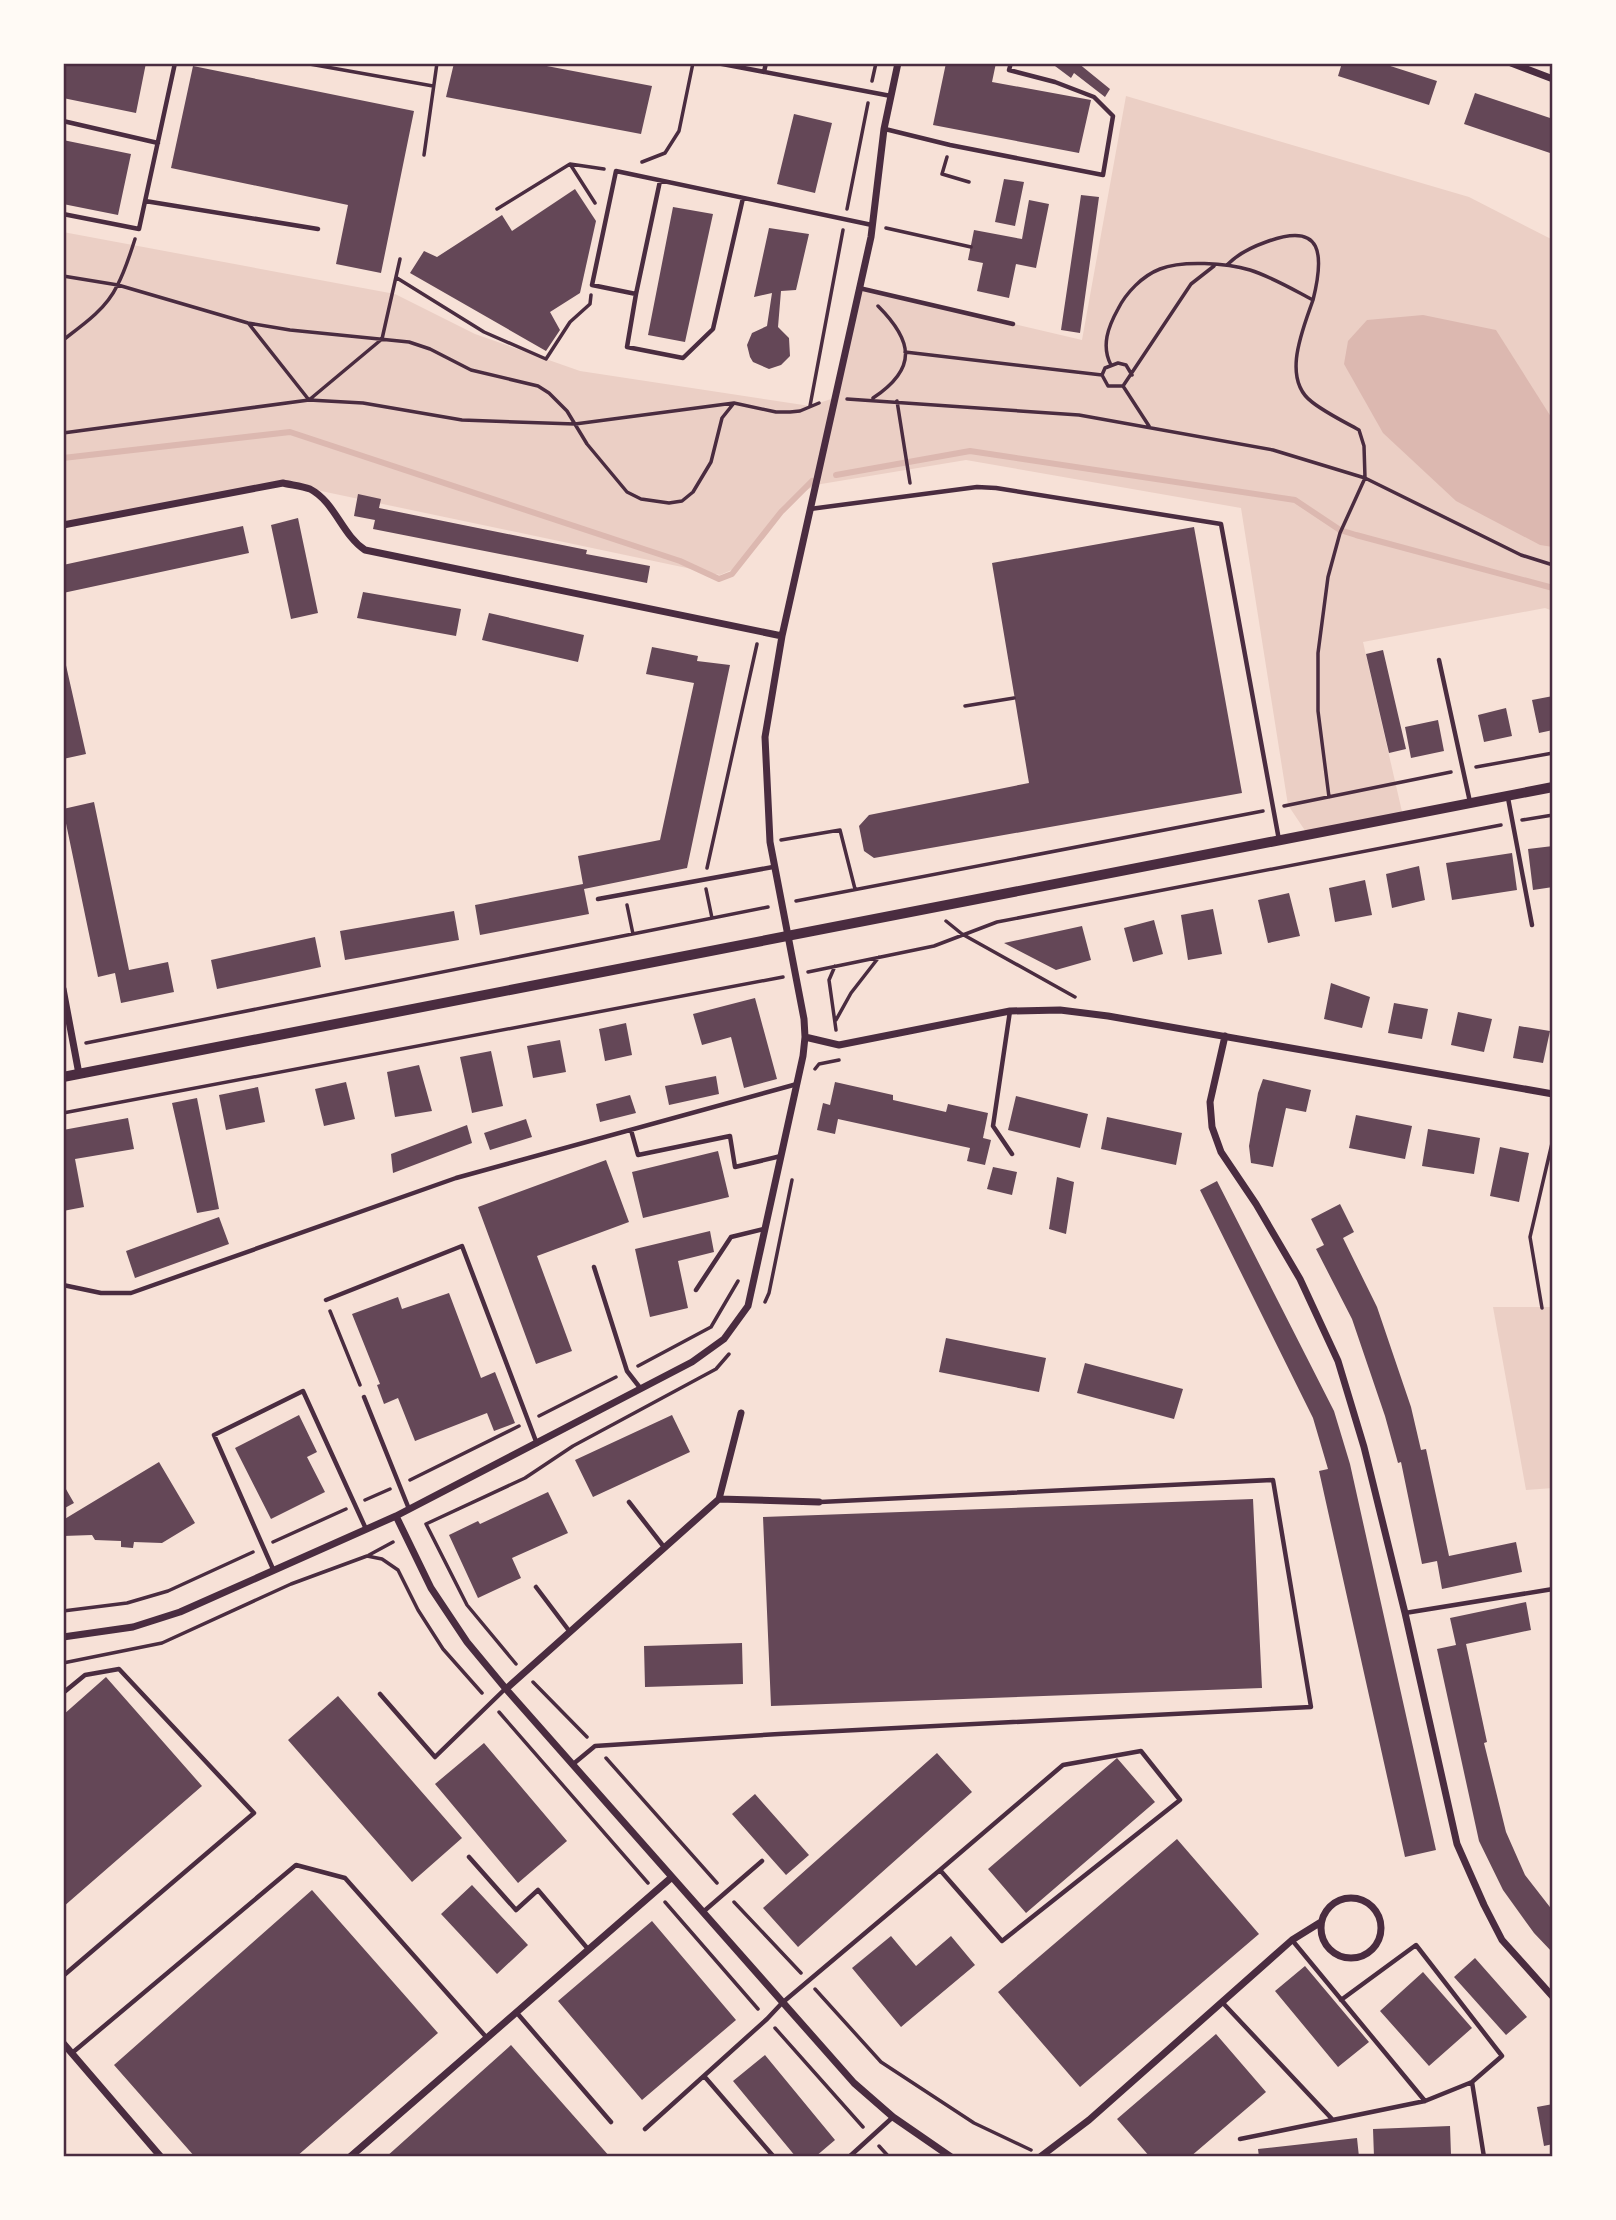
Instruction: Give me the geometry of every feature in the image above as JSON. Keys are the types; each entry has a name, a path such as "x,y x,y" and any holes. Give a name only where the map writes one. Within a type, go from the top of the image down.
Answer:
{"street":[{"path":"63,1637 132,1627 180,1612 396,1516 692,1362 724,1339 748,1306 782,1156 805,1037 796,974 770,842 765,737 782,636 873,225 884,129 898,63"},
{"path":"1511,63 1553,79"},
{"path":"63,525 283,483 310,489 329,506 354,542 365,550 782,636"},
{"path":"63,1077 1553,787"},
{"path":"63,989 79,1074"},
{"path":"805,1037 839,1045 1010,1011 1060,1010 1553,1094"},
{"path":"1225,1036 1210,1102 1212,1127 1221,1152 1300,1279 1338,1361 1364,1447 1405,1613 1457,1844 1502,1940 1553,1997"},
{"path":"506,1689 719,1499 741,1413"},
{"path":"719,1499 819,1502"},
{"path":"396,1516 431,1588 467,1642 506,1689 855,2083 893,2118 951,2157"},
{"path":"350,2157 672,1877"},
{"path":"1041,2156 1089,2120 1292,1940 1321,1923 1328,1909 1341,1899 1356,1898 1371,1905 1380,1918 1381,1933 1374,1947 1362,1956 1346,1958 1332,1951 1323,1938 1321,1923"},
{"path":"63,2043 161,2157"}],"lane":[{"path":"63,214 139,229 175,63"},
{"path":"717,63 891,96"},
{"path":"764,72 766,63"},
{"path":"884,129 1103,175 1113,116 1094,97 1055,82 1009,70 1011,63"},
{"path":"63,121 158,143"},
{"path":"636,294 592,285 616,171 873,225"},
{"path":"660,180 627,347 682,358 713,329 743,198"},
{"path":"145,201 318,229"},
{"path":"859,288 1013,324"},
{"path":"810,509 977,487 1221,524 1279,840"},
{"path":"1439,660 1470,803"},
{"path":"1507,796 1532,925"},
{"path":"598,899 774,867"},
{"path":"1010,1011 993,1126 1012,1154"},
{"path":"63,1285 101,1293 131,1293 456,1178 797,1084"},
{"path":"631,1130 638,1155 730,1136 735,1167 782,1156"},
{"path":"696,1290 731,1237 765,1229"},
{"path":"326,1300 463,1246 537,1444"},
{"path":"594,1267 627,1371 641,1390"},
{"path":"273,1569 214,1435 303,1391 366,1529"},
{"path":"364,1397 410,1509"},
{"path":"572,1765 595,1746 1311,1707 1273,1480 819,1502"},
{"path":"629,1502 664,1548"},
{"path":"536,1587 570,1632"},
{"path":"1405,1613 1553,1588"},
{"path":"63,1693 85,1675 119,1670 254,1813 63,1976"},
{"path":"380,1694 435,1757 506,1689"},
{"path":"645,2129 808,1980 1063,1765 1141,1751 1180,1800 1002,1941 940,1870"},
{"path":"469,1857 516,1910 538,1890 589,1949"},
{"path":"703,1912 762,1861"},
{"path":"72,2053 296,1865 345,1878 487,2038"},
{"path":"1292,1940 1425,2101"},
{"path":"1240,2139 1425,2101 1472,2082 1502,2056 1416,1945 1341,2000"},
{"path":"1222,2003 1333,2120"},
{"path":"517,2013 611,2122"},
{"path":"704,2076 774,2157"},
{"path":"1472,2082 1484,2157"},
{"path":"849,2157 893,2118"}],"path":[{"path":"304,63 433,86"},
{"path":"424,155 437,63"},
{"path":"498,209 570,164 616,171 665,153 679,131 693,63"},
{"path":"810,406 876,63"},
{"path":"950,145 942,174 969,182"},
{"path":"570,164 606,220"},
{"path":"886,228 971,247"},
{"path":"63,340 101,309 118,285 139,229"},
{"path":"1227,265 1242,252 1276,238 1293,233 1310,239 1318,252 1321,271 1297,354 1298,384 1309,401 1359,430 1364,446 1365,478 1340,533 1323,602 1318,653 1318,711 1329,797"},
{"path":"309,400 382,339 400,259"},
{"path":"1111,365 1106,351 1106,339 1121,302 1132,289 1161,268 1180,265 1227,265 1272,278 1313,300"},
{"path":"1123,386 1191,284 1215,265"},
{"path":"63,276 118,285 248,323 409,342 430,349 471,370 538,386 558,401 587,444 626,492 641,499 668,503 682,501 692,492 711,463 722,418 734,403"},
{"path":"397,278 484,332 546,359 570,322 590,304 592,285"},
{"path":"859,288 895,323 903,337 905,352 898,378 872,399"},
{"path":"248,323 309,400"},
{"path":"905,352 1102,375"},
{"path":"1102,375 1105,368 1118,363 1126,365 1132,375"},
{"path":"1102,375 1108,386 1123,386"},
{"path":"1123,386 1149,426"},
{"path":"63,433 309,400 363,403 462,420 575,424 734,403 776,412 800,411 834,399 872,399 1079,415 1273,450 1365,478 1521,555 1553,565"},
{"path":"897,401 907,469"},
{"path":"712,918 704,880 760,631"},
{"path":"965,706 1014,698"},
{"path":"75,1045 1553,753"},
{"path":"63,1114 796,974 934,946 962,933 997,922 1053,910 1553,815"},
{"path":"770,842 840,830 855,889"},
{"path":"625,894 633,934"},
{"path":"929,909 962,933 1083,1002"},
{"path":"835,1022 850,993 879,957"},
{"path":"814,1072 819,1064 841,1060 829,980 835,966"},
{"path":"1542,1308 1530,1237 1553,1139"},
{"path":"764,1303 769,1293 793,1175"},
{"path":"63,1612 127,1603 168,1591 401,1484 528,1422 711,1327 742,1273"},
{"path":"326,1300 364,1397"},
{"path":"732,1351 716,1369 585,1439 525,1478 426,1524 467,1605 495,1642 595,1746 881,2062 974,2123 1041,2156"},
{"path":"63,1663 162,1643 291,1584 367,1556 382,1559 398,1570 418,1610 443,1649 889,2157"}],"shaded area":[{"path":"1126,96 1469,197 1553,240 1553,611 1545,608 1363,642 1403,816 1308,835 1288,805 1241,508 966,460 815,485 785,504 734,569 720,575 283,483 63,525 63,232 395,294 475,334 580,371 810,406 834,398 859,288 1082,340"},
{"path":"1423,315 1496,330 1553,420 1553,547 1540,545 1456,501 1383,433 1344,364 1348,341 1367,320"},
{"path":"1493,1307 1553,1307 1553,1488 1526,1490"}],"building":[{"path":"63,63 146,63 136,113 63,98"},
{"path":"454,63 531,63 652,86 641,134 446,97"},
{"path":"946,63 996,63 992,82 1091,100 1079,153 933,125"},
{"path":"1051,63 1078,63 1110,89 1105,97 1074,73 1071,78"},
{"path":"1342,63 1381,63 1437,81 1429,105 1338,76"},
{"path":"193,66 414,111 381,273 336,264 348,205 171,168"},
{"path":"1475,93 1553,119 1553,154 1464,124"},
{"path":"794,114 832,123 815,193 777,184"},
{"path":"63,140 131,154 118,215 63,204"},
{"path":"1004,179 1024,182 1015,226 995,222"},
{"path":"575,189 596,221 580,293 550,312 560,330 546,351 410,273 424,251 437,257 502,215 512,231"},
{"path":"1081,195 1099,197 1080,333 1061,330"},
{"path":"1029,200 1049,204 1036,268 1016,264 1009,298 977,291 983,263 968,260 974,230 1022,239"},
{"path":"673,207 713,214 685,342 648,335"},
{"path":"769,228 809,234 796,290 781,291 778,327 789,338 790,356 781,365 769,369 753,362 747,345 752,333 767,326 772,293 754,297"},
{"path":"358,494 381,499 379,508 587,550 586,554 650,566 647,583 373,529 375,520 354,516"},
{"path":"298,518 318,613 291,619 271,525"},
{"path":"243,526 249,553 63,593 63,565"},
{"path":"1194,527 1242,793 874,858 864,851 859,826 869,815 1029,783 992,563"},
{"path":"363,592 461,609 456,636 357,618"},
{"path":"489,613 584,635 578,662 482,640"},
{"path":"652,647 698,656 697,661 730,665 687,868 584,889 589,914 480,935 475,905 583,884 578,856 660,840 694,683 646,674"},
{"path":"1383,650 1406,749 1389,753 1366,654"},
{"path":"63,652 86,754 63,759"},
{"path":"1553,696 1553,730 1539,733 1532,700"},
{"path":"1506,708 1512,736 1484,742 1478,715"},
{"path":"1438,720 1444,751 1411,758 1405,727"},
{"path":"94,802 129,970 168,962 174,992 121,1003 115,973 98,977 63,809"},
{"path":"1553,846 1553,887 1533,890 1528,849"},
{"path":"1512,853 1517,890 1452,900 1446,863"},
{"path":"1419,866 1425,900 1392,908 1386,874"},
{"path":"1365,880 1372,915 1335,922 1329,888"},
{"path":"1289,893 1300,936 1268,943 1258,900"},
{"path":"1213,909 1222,954 1188,960 1181,915"},
{"path":"454,911 459,940 345,960 340,931"},
{"path":"1154,920 1163,954 1133,962 1124,928"},
{"path":"1082,926 1091,960 1056,970 1004,943"},
{"path":"315,937 321,967 217,989 211,960"},
{"path":"1331,983 1370,997 1362,1028 1324,1019"},
{"path":"755,998 777,1079 744,1088 731,1037 702,1045 693,1014"},
{"path":"1394,1003 1428,1009 1422,1039 1388,1033"},
{"path":"1458,1012 1492,1019 1484,1052 1451,1045"},
{"path":"626,1023 632,1055 605,1061 599,1029"},
{"path":"1519,1026 1550,1031 1543,1063 1513,1058"},
{"path":"560,1040 566,1072 533,1078 527,1046"},
{"path":"491,1051 503,1106 472,1113 460,1057"},
{"path":"419,1065 432,1111 395,1117 387,1072"},
{"path":"716,1076 719,1094 669,1105 665,1086"},
{"path":"1263,1079 1311,1090 1306,1112 1286,1108 1273,1167 1251,1163 1249,1146"},
{"path":"346,1082 355,1119 324,1126 315,1089"},
{"path":"835,1082 893,1095 893,1100 946,1112 948,1104 988,1113 983,1138 991,1140 985,1165 967,1161 970,1148 838,1119 835,1134 817,1130 823,1103 830,1105"},
{"path":"258,1087 265,1122 226,1130 219,1095"},
{"path":"630,1095 636,1113 600,1122 596,1104"},
{"path":"1016,1096 1088,1114 1080,1148 1008,1130"},
{"path":"197,1098 219,1209 197,1213 172,1103"},
{"path":"1356,1115 1412,1126 1405,1159 1349,1148"},
{"path":"1107,1117 1182,1133 1176,1165 1101,1149"},
{"path":"128,1118 134,1149 75,1159 84,1207 63,1211 63,1130"},
{"path":"526,1119 532,1137 490,1150 484,1133"},
{"path":"467,1125 472,1143 393,1173 391,1154"},
{"path":"1428,1129 1480,1138 1474,1174 1422,1166"},
{"path":"1500,1147 1529,1153 1519,1202 1490,1196"},
{"path":"718,1151 729,1197 643,1218 632,1172"},
{"path":"606,1160 629,1222 537,1256 572,1351 536,1364 478,1207"},
{"path":"993,1167 1017,1172 1012,1195 987,1189"},
{"path":"1057,1177 1074,1182 1066,1234 1049,1229"},
{"path":"1217,1181 1334,1411 1350,1464 1436,1850 1405,1857 1319,1471 1328,1469 1313,1418 1200,1190"},
{"path":"1340,1204 1354,1232 1343,1238 1377,1307 1411,1407 1421,1450 1426,1449 1449,1556 1516,1542 1522,1572 1442,1589 1437,1561 1422,1564 1401,1462 1398,1463 1352,1319 1316,1249 1324,1245 1311,1219"},
{"path":"219,1217 229,1244 135,1278 126,1251"},
{"path":"710,1231 714,1252 678,1261 688,1308 650,1317 635,1249"},
{"path":"449,1293 481,1378 495,1372 515,1423 494,1431 487,1413 415,1441 398,1398 384,1404 377,1385 380,1384 352,1314 398,1297 402,1309"},
{"path":"946,1338 1046,1358 1039,1392 939,1372"},
{"path":"1085,1363 1183,1389 1174,1419 1077,1393"},
{"path":"299,1415 317,1452 307,1457 325,1492 271,1519 235,1448"},
{"path":"672,1415 690,1452 593,1497 575,1460"},
{"path":"159,1462 195,1523 162,1543 134,1542 133,1548 121,1547 121,1541 95,1540 92,1535 63,1536 63,1520"},
{"path":"63,1484 74,1503 63,1509"},
{"path":"548,1492 568,1533 512,1558 521,1578 478,1598 449,1535 478,1521 480,1524"},
{"path":"1253,1499 1262,1688 771,1706 763,1517"},
{"path":"1526,1602 1531,1630 1466,1644 1487,1742 1484,1743 1506,1832 1525,1875 1553,1911 1553,1953 1534,1933 1503,1890 1479,1841 1437,1649 1456,1645 1450,1618"},
{"path":"742,1643 743,1684 645,1687 644,1646"},
{"path":"106,1677 202,1786 63,1907 63,1715"},
{"path":"338,1696 462,1838 412,1882 288,1740"},
{"path":"484,1743 567,1841 518,1883 435,1784"},
{"path":"937,1753 972,1792 798,1947 763,1908"},
{"path":"1117,1758 1155,1802 1026,1913 988,1869"},
{"path":"755,1794 809,1855 786,1875 732,1814"},
{"path":"1177,1839 1259,1934 1080,2087 998,1992"},
{"path":"472,1885 528,1945 497,1974 441,1914"},
{"path":"312,1890 438,2033 296,2157 195,2157 114,2065"},
{"path":"652,1921 736,2020 642,2100 558,2001"},
{"path":"891,1936 916,1966 951,1936 975,1965 901,2027 852,1968"},
{"path":"1475,1958 1527,2017 1506,2035 1454,1977"},
{"path":"1305,1966 1369,2042 1338,2067 1275,1991"},
{"path":"1423,1972 1472,2028 1429,2066 1380,2011"},
{"path":"1216,2034 1266,2092 1190,2157 1150,2157 1117,2119"},
{"path":"511,2045 610,2157 386,2157"},
{"path":"765,2055 835,2140 815,2157 796,2157 733,2081"},
{"path":"1553,2104 1553,2144 1544,2146 1537,2107"},
{"path":"1450,2126 1451,2155 1374,2157 1373,2129"},
{"path":"1357,2138 1359,2157 1259,2157 1258,2149"}],"waterway":[{"path":"63,458 290,432 680,561 719,579 732,574 781,512 812,481"},
{"path":"836,475 970,451 1295,500 1340,530 1553,588"}]}
